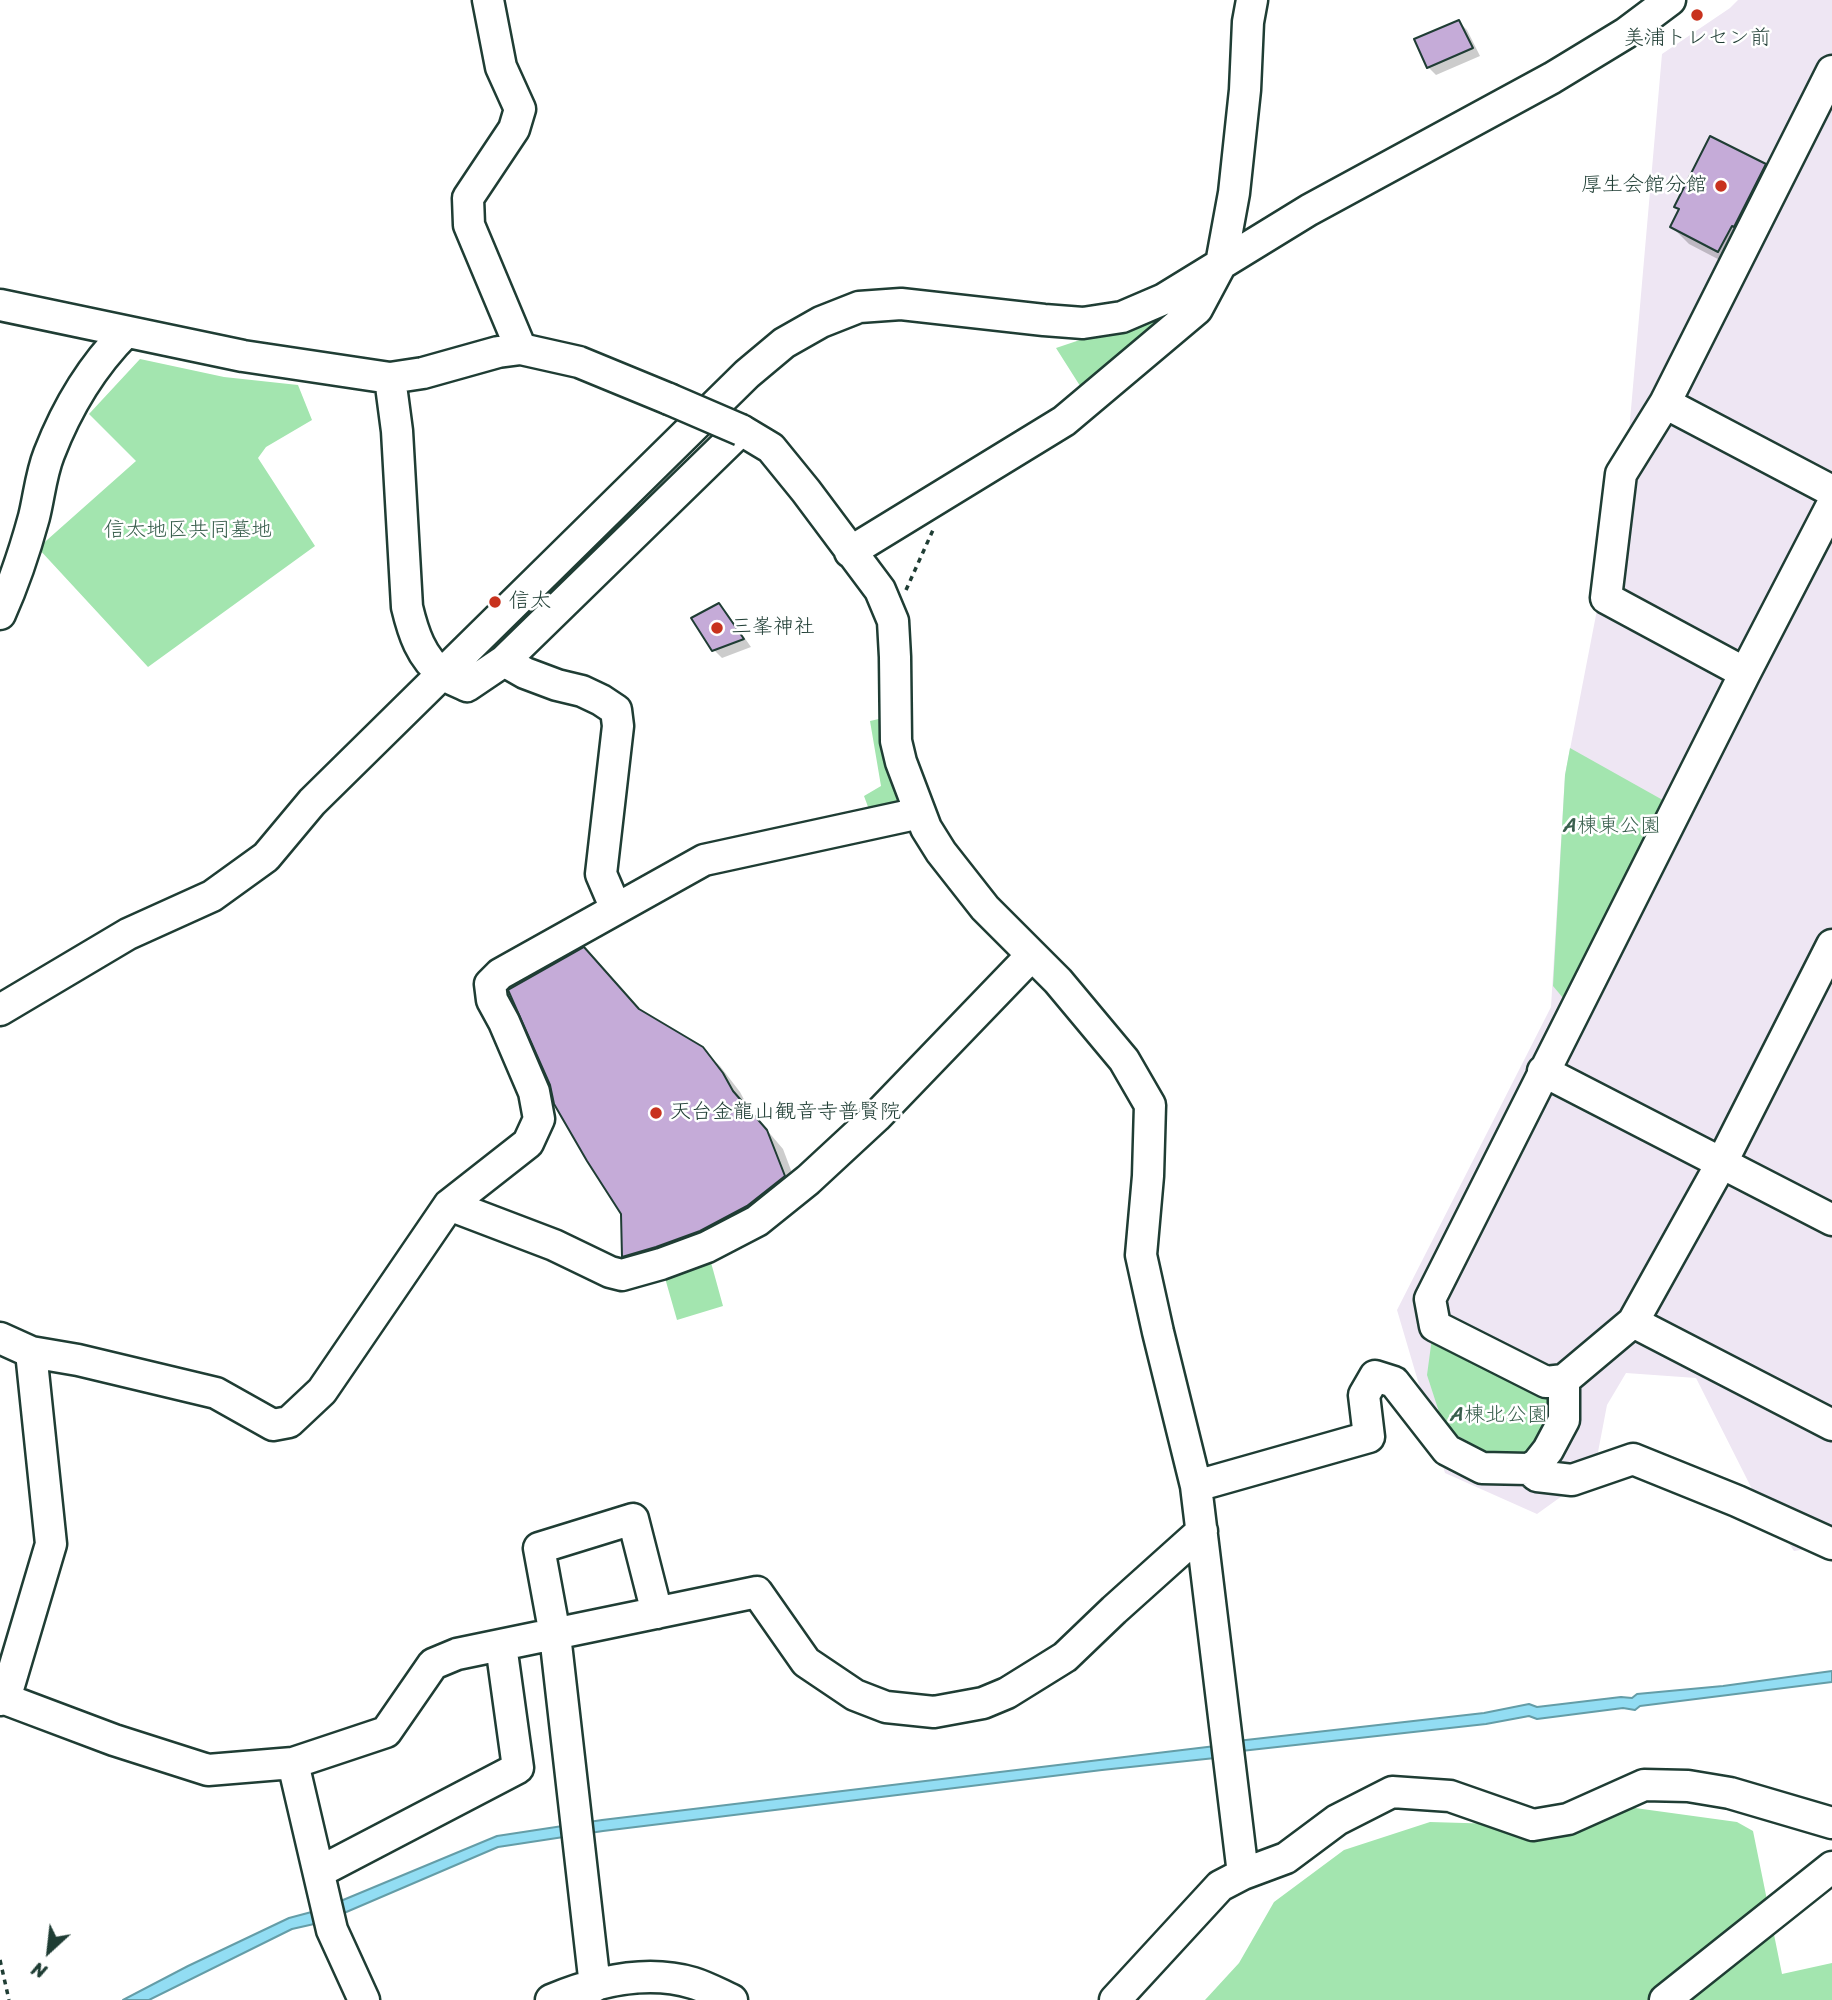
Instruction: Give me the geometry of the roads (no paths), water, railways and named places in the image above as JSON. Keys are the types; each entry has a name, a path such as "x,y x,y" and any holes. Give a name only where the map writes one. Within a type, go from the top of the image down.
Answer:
{"street":[{"path":"488,0 501,67 520,110 514,129 468,198 470,225 521,349"},
{"path":"850,552 1063,421 1197,309 1221,264 1234,193 1252,0"},
{"path":"0,1010 128,934 212,896 266,858 312,802 747,374 784,342 821,321 859,307 901,304 1083,323 1122,317 1164,299 1309,210 1552,78 1626,33 1670,0"},
{"path":"1745,673 1606,598 1621,474 1665,403 1832,73"},
{"path":"0,305 243,356 390,378 423,373 498,352 521,349 579,362 741,429 771,448 806,491 880,590 893,621 896,741 901,762 926,828 978,899 1058,981 1124,1060 1150,1105 1148,1176 1141,1255 1196,1486 1244,1874"},
{"path":"0,614 11,589 33,519 48,456 72,405 108,350 126,332"},
{"path":"390,378 397,431 407,607 413,632 425,656 443,674 467,686 505,661 741,429"},
{"path":"1665,403 1832,491"},
{"path":"1832,505 1430,1298 1435,1326 1546,1382 1563,1380 1633,1322 1721,1164 1832,945"},
{"path":"505,661 524,673 582,691 616,710 618,726 601,874 616,909"},
{"path":"0,1338 31,1352 78,1360 216,1393 273,1425 289,1422 323,1391 449,1205 528,1143 539,1119 534,1092 492,1000 490,984 500,974 704,860 920,813"},
{"path":"449,1205 554,1245 622,1275 707,1248 757,1221 808,1181 876,1117 1032,955"},
{"path":"1543,1071 1832,1220"},
{"path":"1633,1322 1832,1425"},
{"path":"31,1352 51,1544 3,1699 114,1740 208,1770 293,1763 386,1732 433,1664 457,1654 757,1592 806,1662 855,1695 887,1707 934,1712 983,1703 1007,1693 1065,1657 1114,1609 1202,1531"},
{"path":"1196,1486 1369,1437 1363,1395 1375,1376 1394,1382 1447,1450 1482,1468 1529,1469 1537,1464 1548,1450 1564,1420 1563,1380"},
{"path":"1529,1469 1537,1476 1572,1479 1633,1459 1737,1501 1832,1544"},
{"path":"595,1986 555,1634 539,1548 633,1519 657,1613"},
{"path":"325,1899 518,1768 501,1645"},
{"path":"293,1763 325,1899 364,2000"},
{"path":"1115,2000 1220,1886 1286,1857 1338,1820 1392,1793 1450,1796 1533,1825 1568,1819 1644,1785 1688,1786 1730,1793 1832,1823"},
{"path":"1665,2000 1832,1867"},
{"path":"551,2000 574,1990 646,1976 692,1983 732,2000"}],"water":[{"path":"1832,1671 1832,1682 1640,1706 1635,1710 1623,1708 1537,1719 1529,1716 1486,1724 1241,1751 1234,1756 603,1831 498,1847 323,1922 292,1929 149,2000 123,2000 289,1918 319,1910 497,1836 602,1820 1484,1713 1529,1704 1537,1707 1632,1698 1637,1694 1723,1686"}],"place":[{"name":"美浦トレセン前","path":"1697,15"},
{"name":"厚生会館分館","path":"1721,186"},
{"name":"信太","path":"495,602"},
{"name":"三峯神社","path":"717,628"},
{"name":"天台金龍山観音寺普賢院","path":"656,1113"}],"park label":[{"name":"信太地区共同墓地","path":"188,531"},
{"name":"A棟東公園","path":"1612,827"},
{"name":"A棟北公園","path":"1499,1416"}]}
